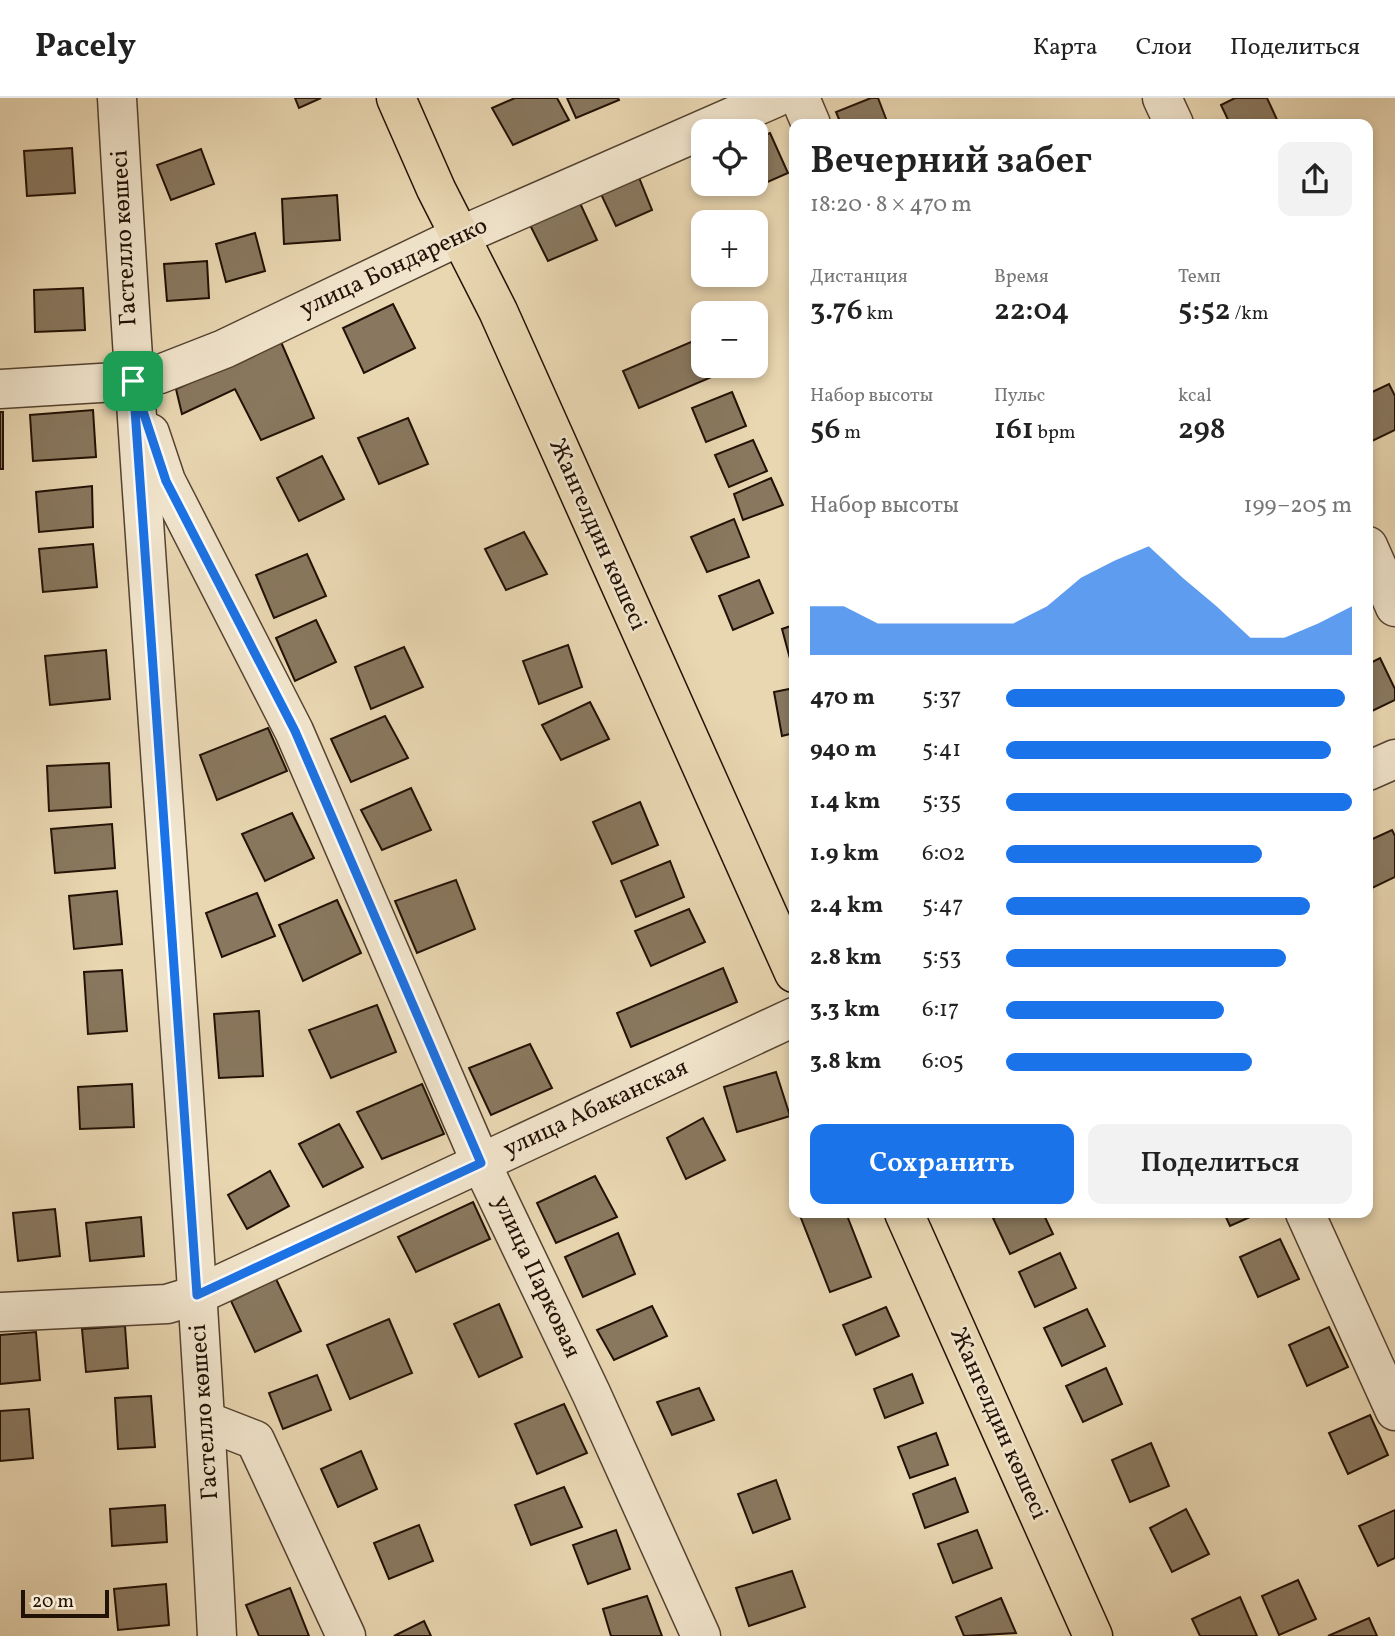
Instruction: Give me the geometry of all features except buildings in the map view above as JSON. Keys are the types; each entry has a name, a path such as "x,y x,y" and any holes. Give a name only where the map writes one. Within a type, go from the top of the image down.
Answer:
{"main road":[{"name":"Жангелдин көшесі","path":"397,98 460,236 498,311 789,962"},
{"name":"Жангелдин көшесі","path":"906,1218 1093,1636"}],"street":[{"name":"Гастелло көшесі","path":"117,98 133,381 206,1421 218,1636"},
{"name":"улица Бондаренко","path":"0,389 133,381 160,374 224,349 460,236 775,98"},
{"path":"800,98 809,119"},
{"path":"1162,98 1172,119"},
{"name":"улица Парковая","path":"133,381 166,481 295,731 481,1163 591,1393 701,1636"},
{"path":"1373,557 1395,607"},
{"path":"1373,769 1395,759"},
{"name":"улица Абаканская","path":"0,1312 167,1304 197,1295 789,1019"},
{"path":"1308,1218 1395,1411"},
{"path":"206,1421 255,1440 346,1636"}],"route":[{"path":"133,381 166,481 295,731 481,1163 197,1295 137,447 133,381"}]}
